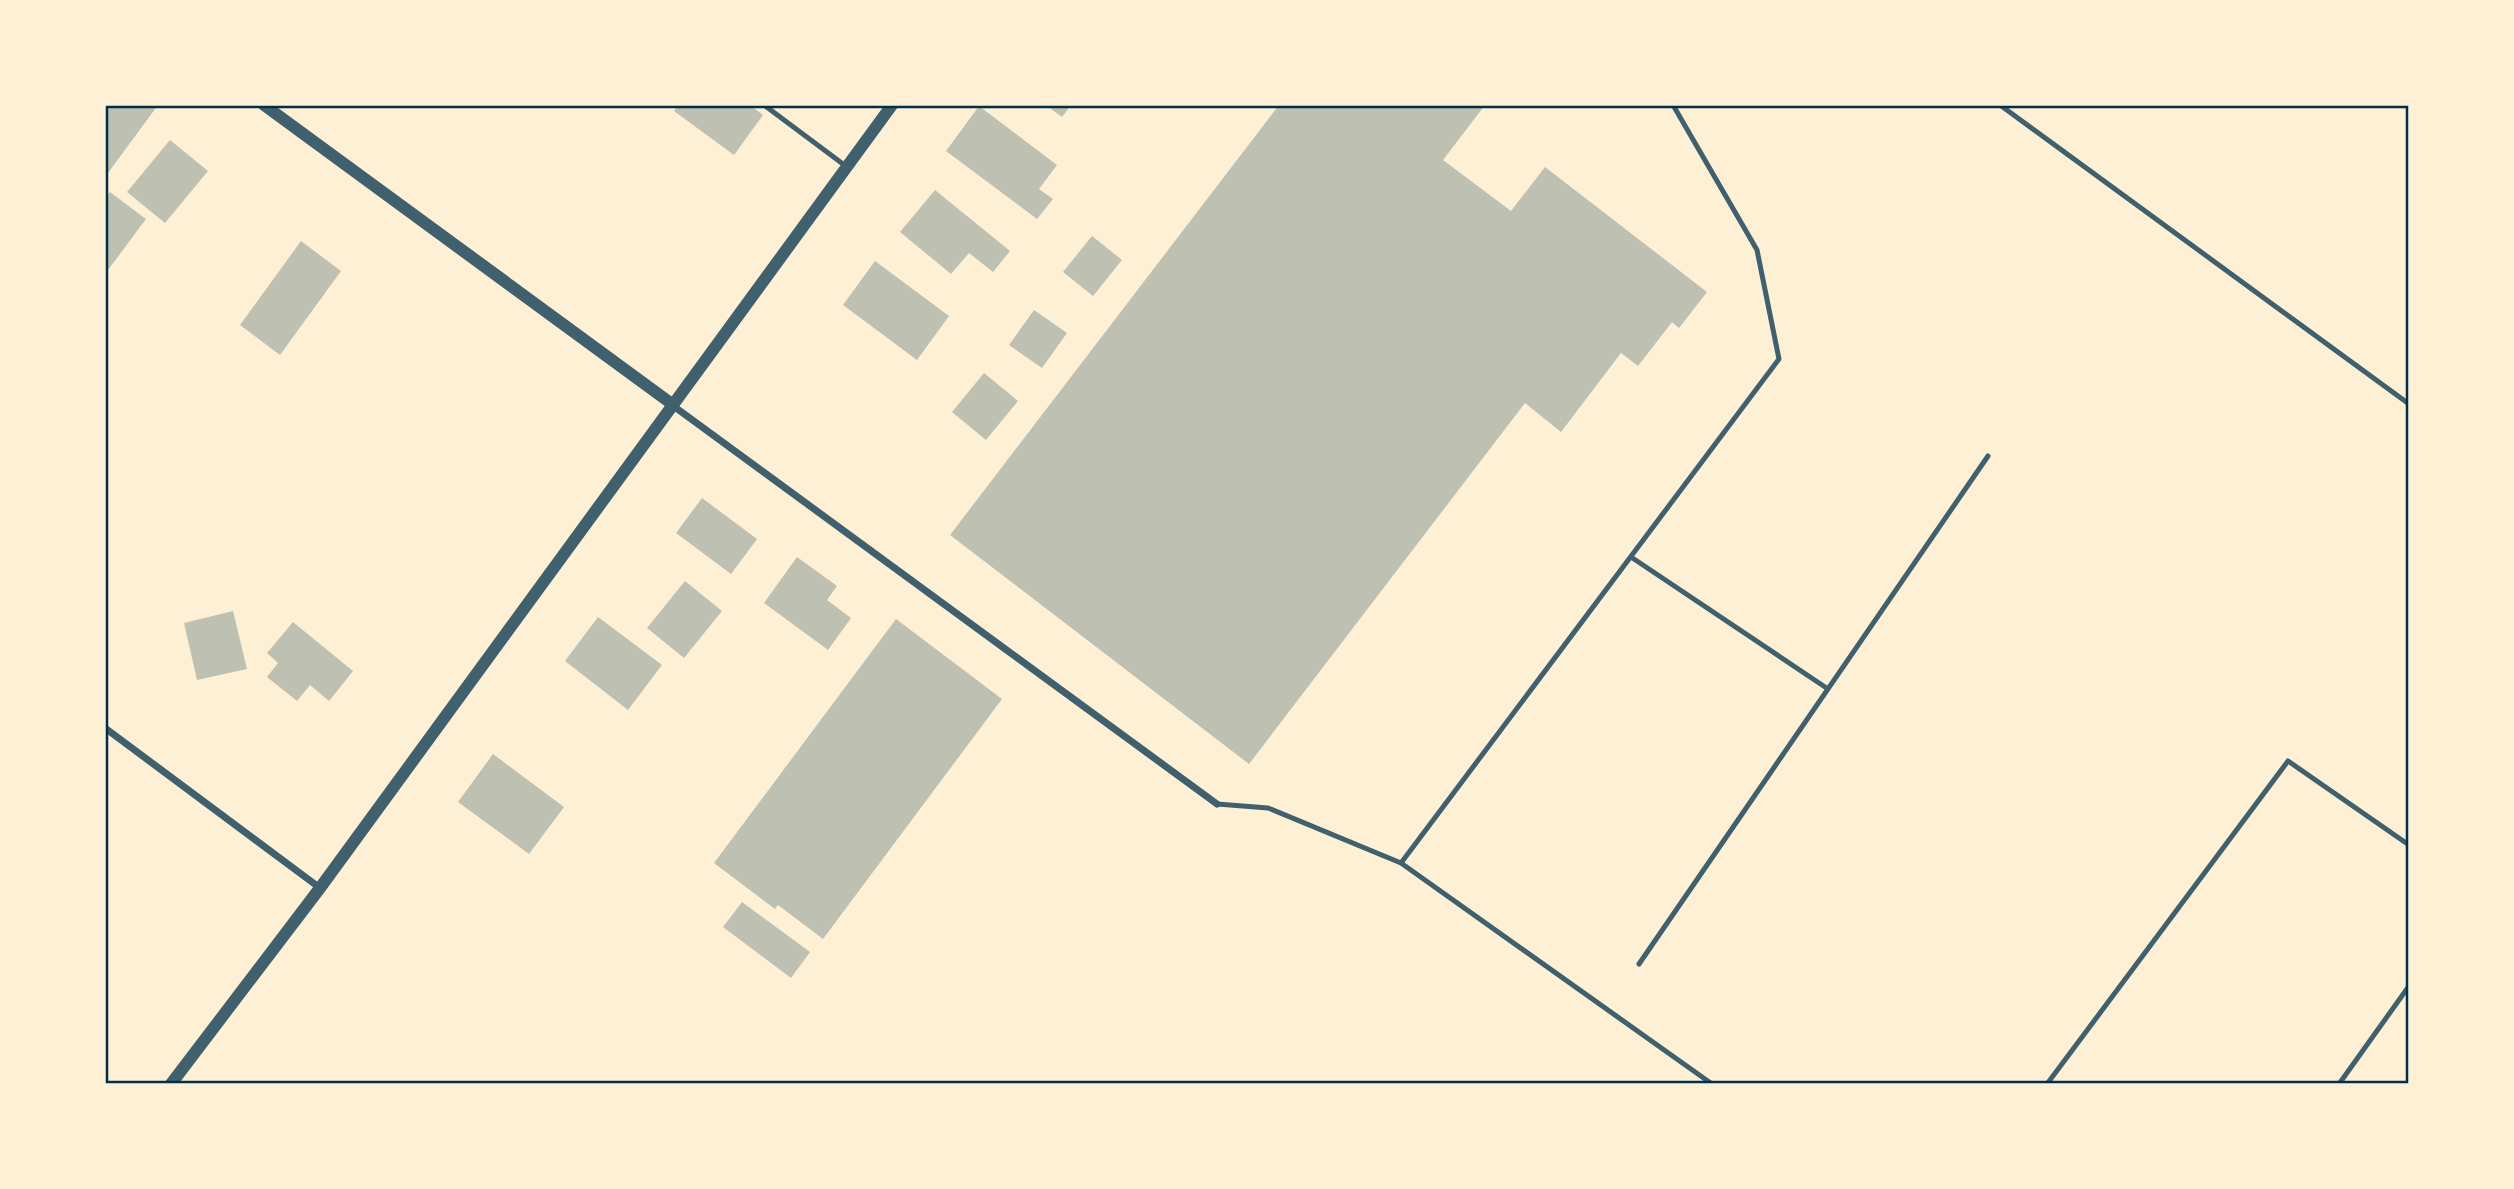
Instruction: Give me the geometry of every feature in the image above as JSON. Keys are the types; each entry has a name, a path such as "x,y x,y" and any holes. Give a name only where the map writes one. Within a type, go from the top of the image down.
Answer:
{"street":[{"path":"264,105 1217,804"},
{"path":"171,1084 320,888 892,105"},
{"path":"105,728 320,888"}],"lane":[{"path":"764,105 847,167"},
{"path":"1401,863 1779,359 1757,250 1673,105"},
{"path":"2000,105 2409,404"},
{"path":"1639,964 1988,456"},
{"path":"1631,557 1828,689"},
{"path":"2047,1084 2288,761 2409,845"},
{"path":"1217,804 1268,808 1401,863 1713,1084"},
{"path":"2339,1084 2409,986"}],"building":[{"path":"105,105 158,105 105,177"},
{"path":"678,105 750,105 763,115 734,155 674,111"},
{"path":"1046,105 1071,105 1062,117"},
{"path":"1279,105 1485,105 1443,160 1511,211 1545,167 1707,292 1679,328 1672,322 1638,366 1621,353 1561,432 1525,403 1249,764 950,535"},
{"path":"979,106 1057,165 1039,189 1053,199 1037,219 946,151"},
{"path":"170,140 208,171 165,223 127,192"},
{"path":"935,190 1010,251 993,272 969,253 951,274 900,232"},
{"path":"110,192 146,219 105,274 105,199"},
{"path":"1092,236 1122,260 1093,296 1063,272"},
{"path":"301,241 341,271 280,355 240,325"},
{"path":"875,261 949,316 917,360 843,305"},
{"path":"1034,310 1067,333 1042,368 1009,345"},
{"path":"984,373 1018,401 986,440 952,412"},
{"path":"702,498 757,539 731,574 676,533"},
{"path":"797,557 837,586 827,600 851,618 828,650 764,603"},
{"path":"685,581 722,611 684,658 647,628"},
{"path":"233,611 247,669 197,680 184,623"},
{"path":"598,617 662,665 628,710 565,661"},
{"path":"896,619 1002,699 823,939 778,905 775,909 714,863"},
{"path":"293,622 353,671 329,701 310,685 297,701 267,677 278,663 267,653"},
{"path":"493,754 564,807 529,854 458,802"},
{"path":"742,902 810,952 791,978 723,927"}]}
